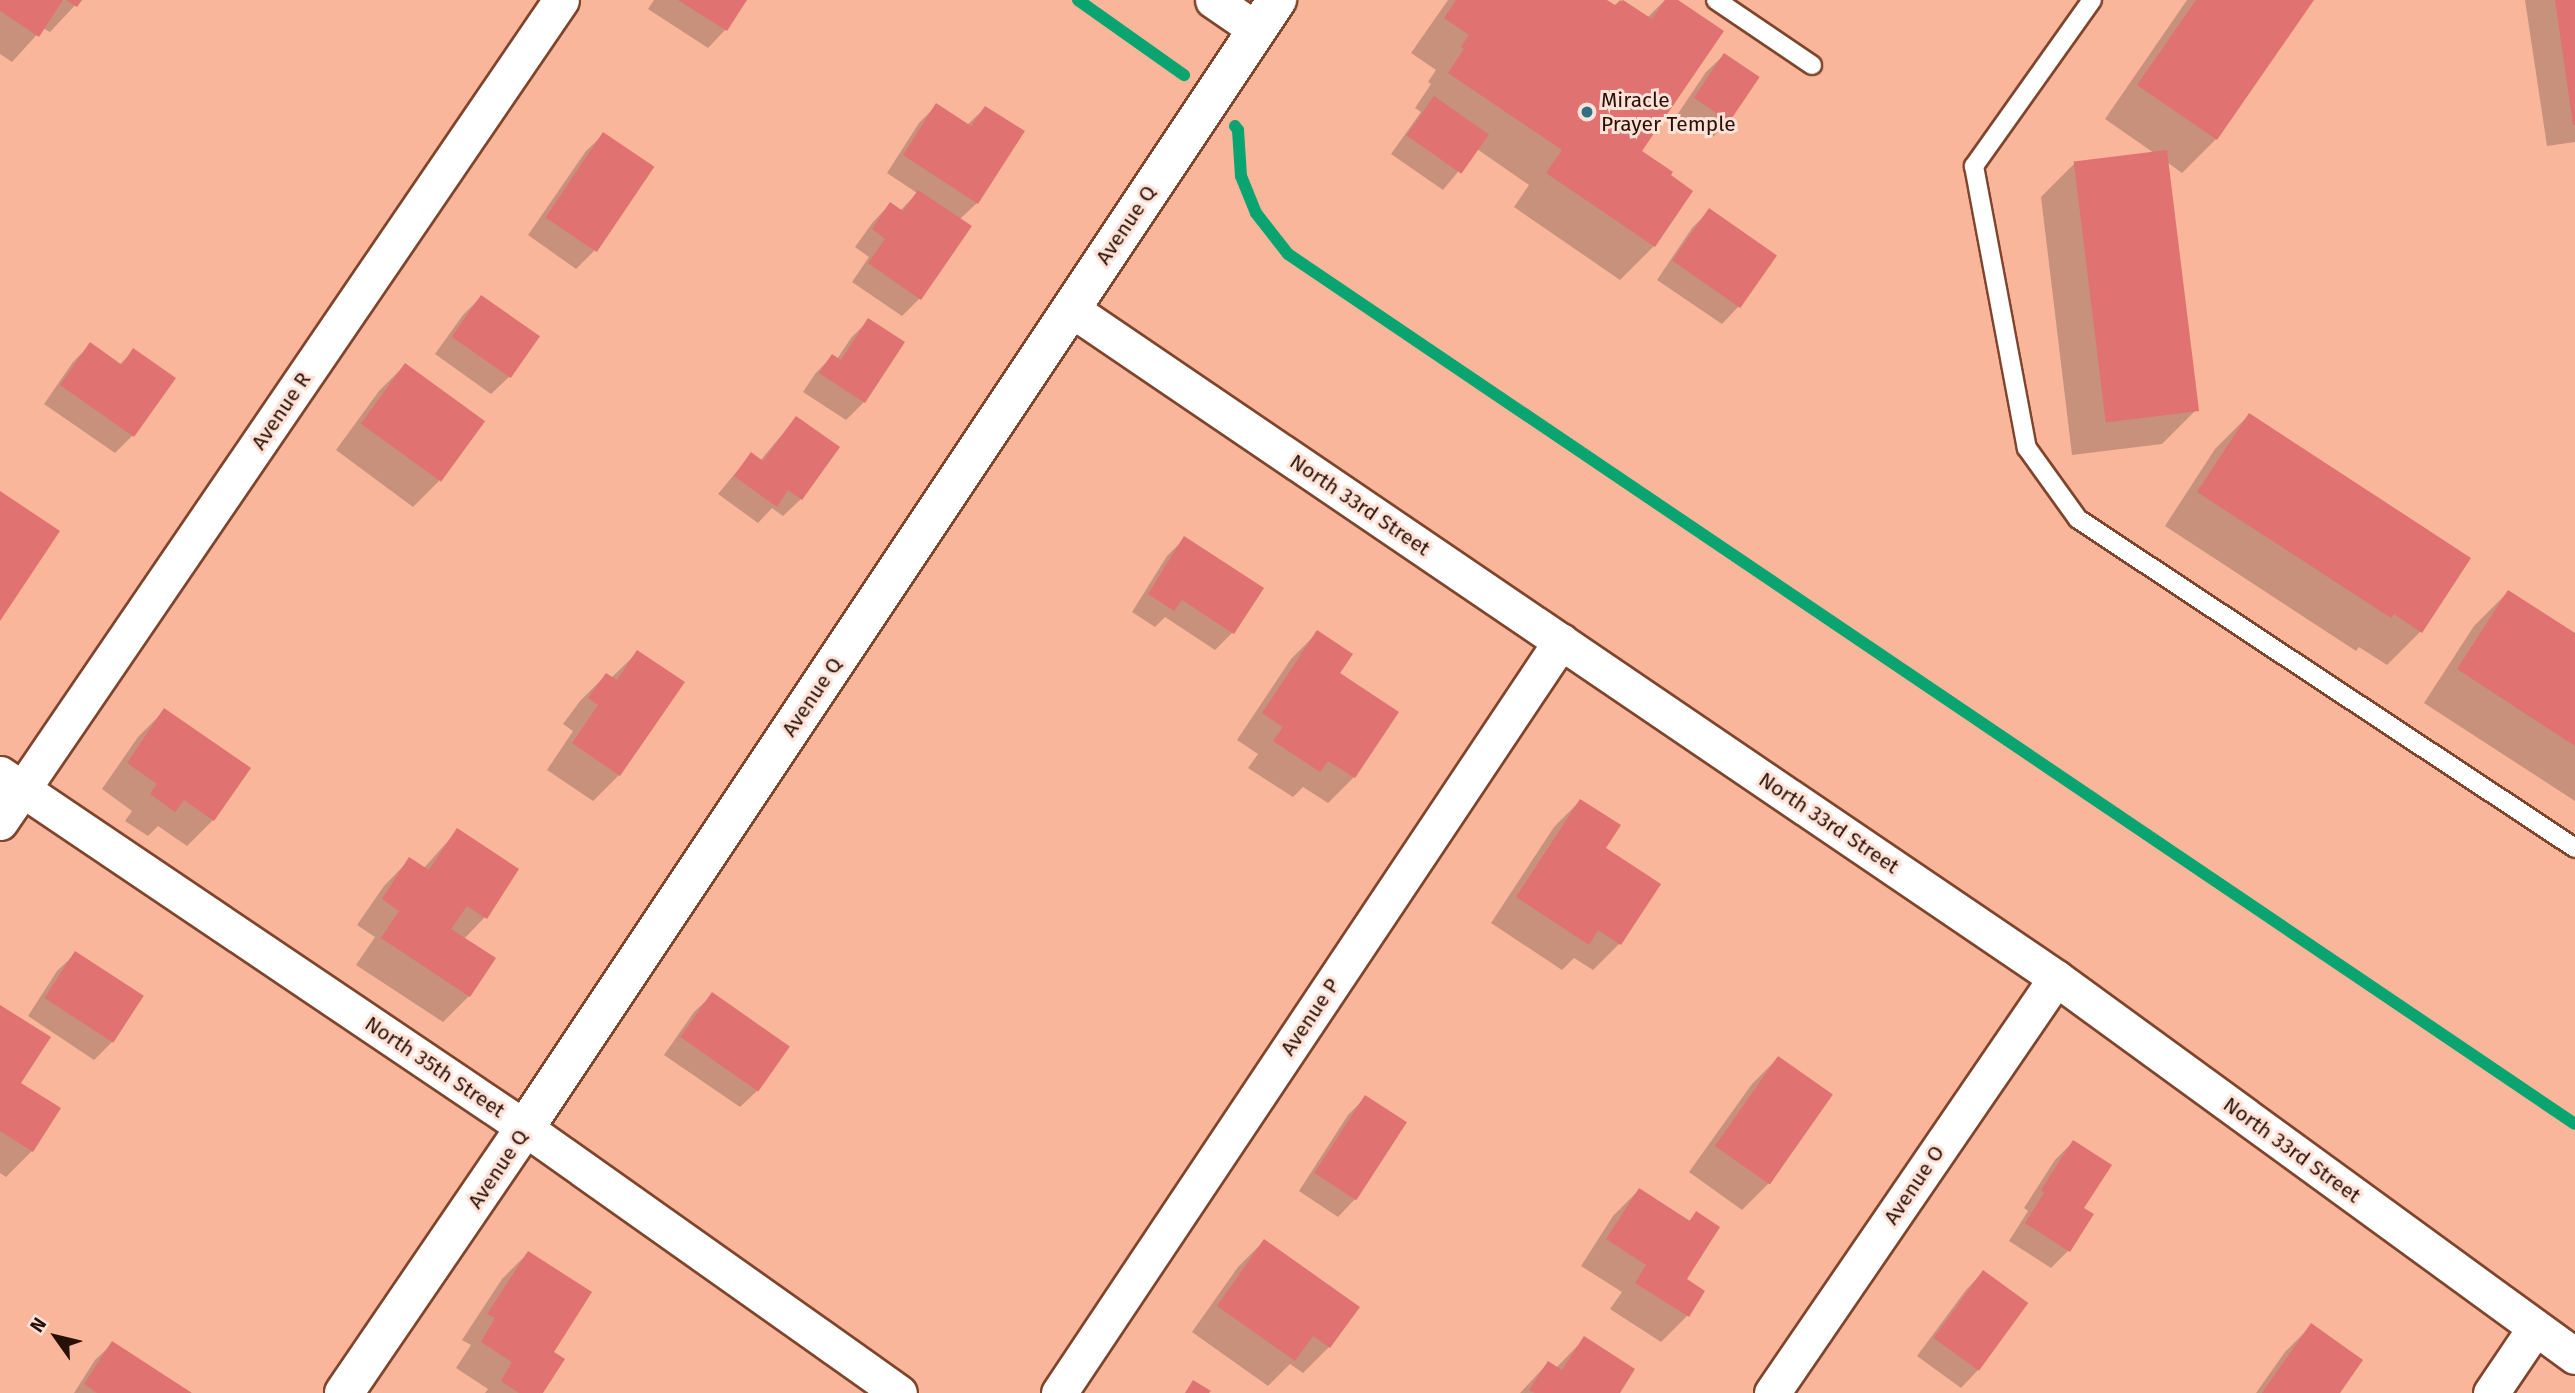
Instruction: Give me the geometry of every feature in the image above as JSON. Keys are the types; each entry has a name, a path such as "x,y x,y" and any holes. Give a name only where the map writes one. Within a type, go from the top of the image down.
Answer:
{"street":[{"name":"Avenue R","path":"0,822 11,781 561,0"},
{"path":"1213,0 1267,15"},
{"name":"Avenue Q","path":"344,1393 525,1128 1267,15"},
{"name":"North 33rd Street","path":"1070,309 2056,978 2575,1356"},
{"name":"Avenue P","path":"1059,1393 1561,641"},
{"name":"North 35th Street","path":"11,781 525,1128 898,1393"},
{"name":"Avenue O","path":"1772,1393 2056,978"},
{"path":"2491,1393 2535,1328"}],"lane":[{"path":"1716,0 1812,65"},
{"path":"2092,0 1974,166 2027,448 2078,519 2575,848"}],"building":[{"path":"0,0 63,0 39,37 0,11"},
{"path":"66,0 82,0 77,7"},
{"path":"678,0 747,0 727,31"},
{"name":"Miracle Prayer Temple","path":"1456,0 1607,0 1615,5 1623,0 1652,19 1665,0 1678,0 1724,31 1642,151 1673,172 1671,175 1693,191 1655,247 1546,173 1562,150 1448,73 1464,49 1461,47 1469,35 1444,18"},
{"path":"2196,0 2314,0 2217,140 2137,85"},
{"path":"2555,0 2575,0 2575,125 2573,125"},
{"path":"1724,53 1760,77 1729,122 1694,98"},
{"path":"1434,96 1489,134 1461,174 1406,135"},
{"path":"936,103 971,126 985,106 1025,131 978,204 903,155"},
{"path":"603,132 654,167 597,252 545,217"},
{"path":"2167,150 2199,411 2106,422 2074,161"},
{"path":"918,190 972,226 921,300 868,263 885,239 872,229 890,202 903,211"},
{"path":"1709,208 1777,256 1740,308 1672,260"},
{"path":"481,295 540,336 511,378 452,337"},
{"path":"868,318 905,342 865,403 819,373 832,354 841,360"},
{"path":"90,342 122,365 133,348 176,378 134,437 60,385"},
{"path":"405,363 485,421 441,482 361,424"},
{"path":"2249,413 2471,558 2422,633 2394,614 2391,618 2197,492"},
{"path":"796,416 840,447 802,500 788,490 777,507 734,476 751,452 763,461"},
{"path":"0,491 60,531 0,621"},
{"path":"1184,536 1264,588 1234,634 1182,600 1174,611 1148,594"},
{"path":"2508,590 2575,633 2575,746 2457,669"},
{"path":"1317,630 1353,654 1340,673 1399,712 1355,778 1328,761 1320,772 1273,741 1283,727 1262,713"},
{"path":"637,650 685,682 620,776 572,743 598,705 588,698 606,673 617,680"},
{"path":"164,708 251,768 214,821 184,800 175,812 150,794 157,784 127,763"},
{"path":"1580,799 1621,825 1606,848 1661,884 1621,945 1598,930 1589,945 1516,897"},
{"path":"457,828 519,869 487,919 467,906 451,929 496,958 470,997 381,938 399,911 382,899 409,857 429,870"},
{"path":"75,951 144,996 113,1043 45,998"},
{"path":"712,992 790,1046 758,1092 680,1037"},
{"path":"0,1005 51,1037 21,1083 61,1108 33,1152 0,1131"},
{"path":"1778,1056 1833,1094 1770,1185 1715,1146"},
{"path":"1365,1095 1407,1122 1356,1200 1314,1173"},
{"path":"2073,1140 2112,1165 2084,1208 2094,1214 2070,1252 2025,1223 2044,1193 2041,1190"},
{"path":"1639,1188 1690,1221 1696,1211 1720,1227 1687,1279 1705,1291 1689,1317 1635,1283 1646,1265 1606,1239"},
{"path":"1264,1239 1360,1307 1330,1348 1313,1336 1295,1361 1217,1306"},
{"path":"528,1251 592,1292 554,1352 565,1359 543,1393 519,1393 501,1381 512,1362 481,1342 495,1318 487,1314"},
{"path":"1983,1270 2028,1303 1979,1371 1934,1338"},
{"path":"2311,1323 2363,1360 2340,1393 2262,1393"},
{"path":"1584,1336 1635,1369 1620,1393 1535,1393 1529,1390 1548,1361 1562,1370"},
{"path":"112,1341 192,1393 97,1393 84,1384"},
{"path":"1193,1380 1211,1391 1185,1393"}],"waterway":[{"path":"1078,0 1184,75"},
{"path":"1235,126 1238,130 1241,176 1256,213 1288,254 2575,1124"}],"place":[{"name":"Miracle Prayer Temple","path":"1587,112"}]}
